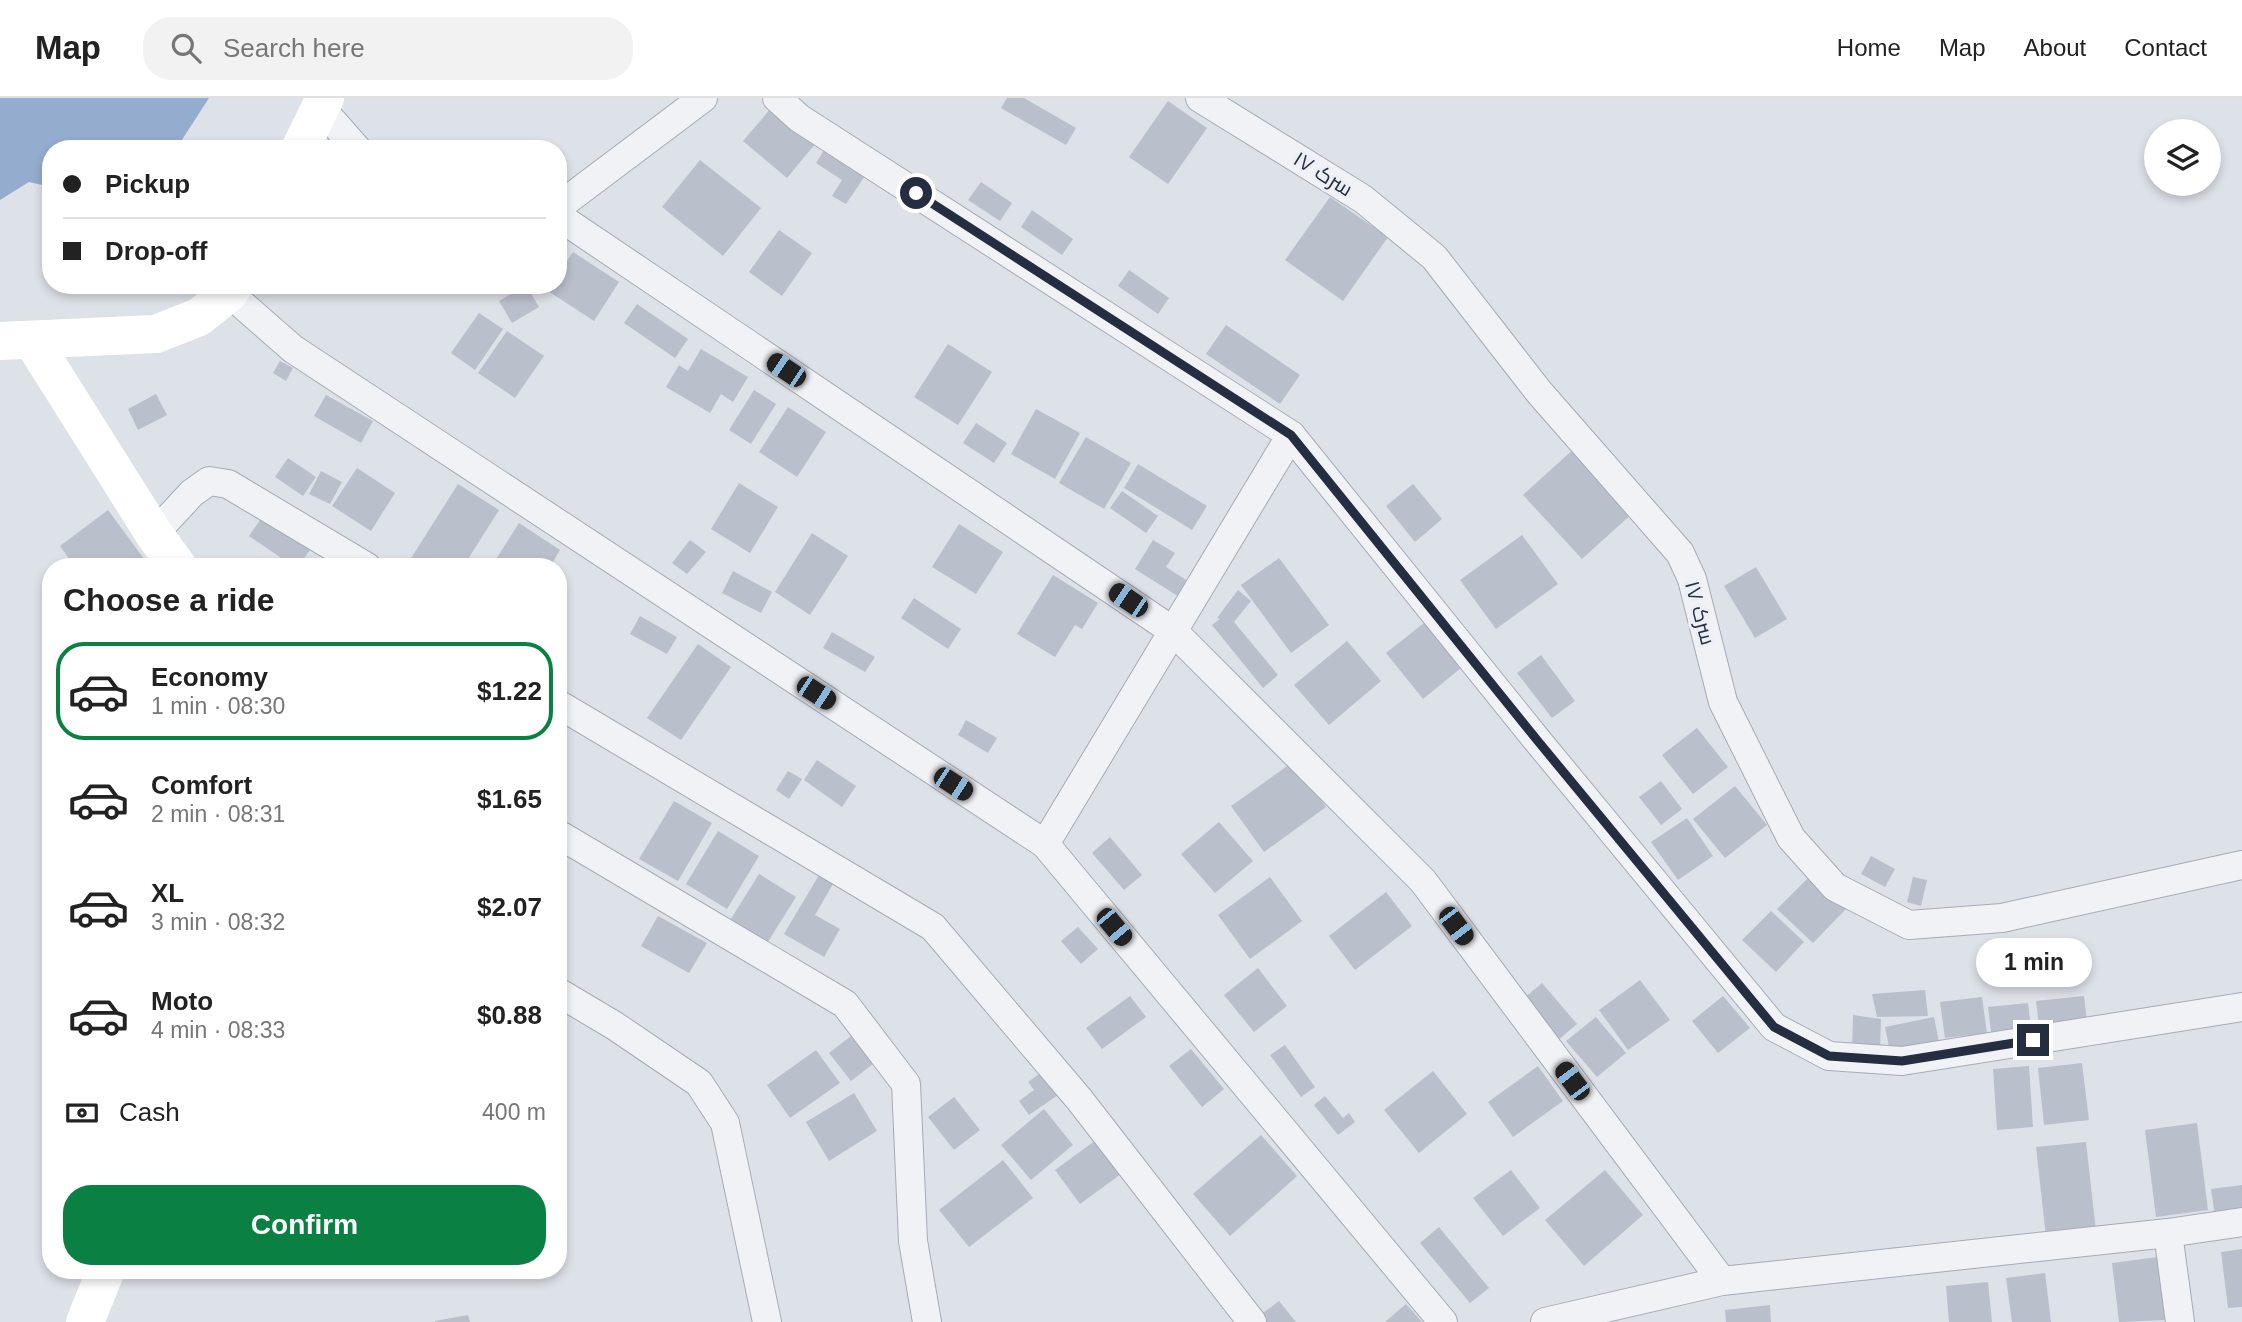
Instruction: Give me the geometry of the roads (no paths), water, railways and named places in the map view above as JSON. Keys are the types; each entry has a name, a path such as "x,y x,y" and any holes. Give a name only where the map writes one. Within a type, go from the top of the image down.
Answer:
{"main road":[{"path":"304,140 323,103"},
{"path":"16,340 156,334 199,317 226,294"},
{"path":"16,340 171,558"},
{"path":"85,1322 102,1279"}],"street":[{"path":"567,200 703,98"},
{"path":"777,98 799,118 1291,435 1537,740 1774,1027 1829,1056 1902,1061 2242,1007"},
{"name":"سرک ۱۷","path":"1200,98 1363,199 1434,257 1539,392 1680,553 1692,579 1723,702 1791,838 1835,887 1909,925 2002,918 2242,865"},
{"path":"323,103 350,140"},
{"path":"567,222 1173,631 1423,881 1722,1281"},
{"path":"237,294 293,349 1045,844 1443,1322"},
{"path":"1045,844 1291,435"},
{"path":"154,534 191,493 209,481 228,484 352,558"},
{"path":"567,709 933,927 1079,1098 1252,1322"},
{"path":"567,839 845,1004 906,1084 913,1241 927,1322"},
{"path":"567,997 615,1026 699,1083 725,1123 767,1322"},
{"path":"1545,1322 1722,1281 2242,1223"},
{"path":"2168,1233 2180,1322"}],"water":[{"path":"0,98 209,98 182,140 42,140 42,185 29,182 0,200"}]}
